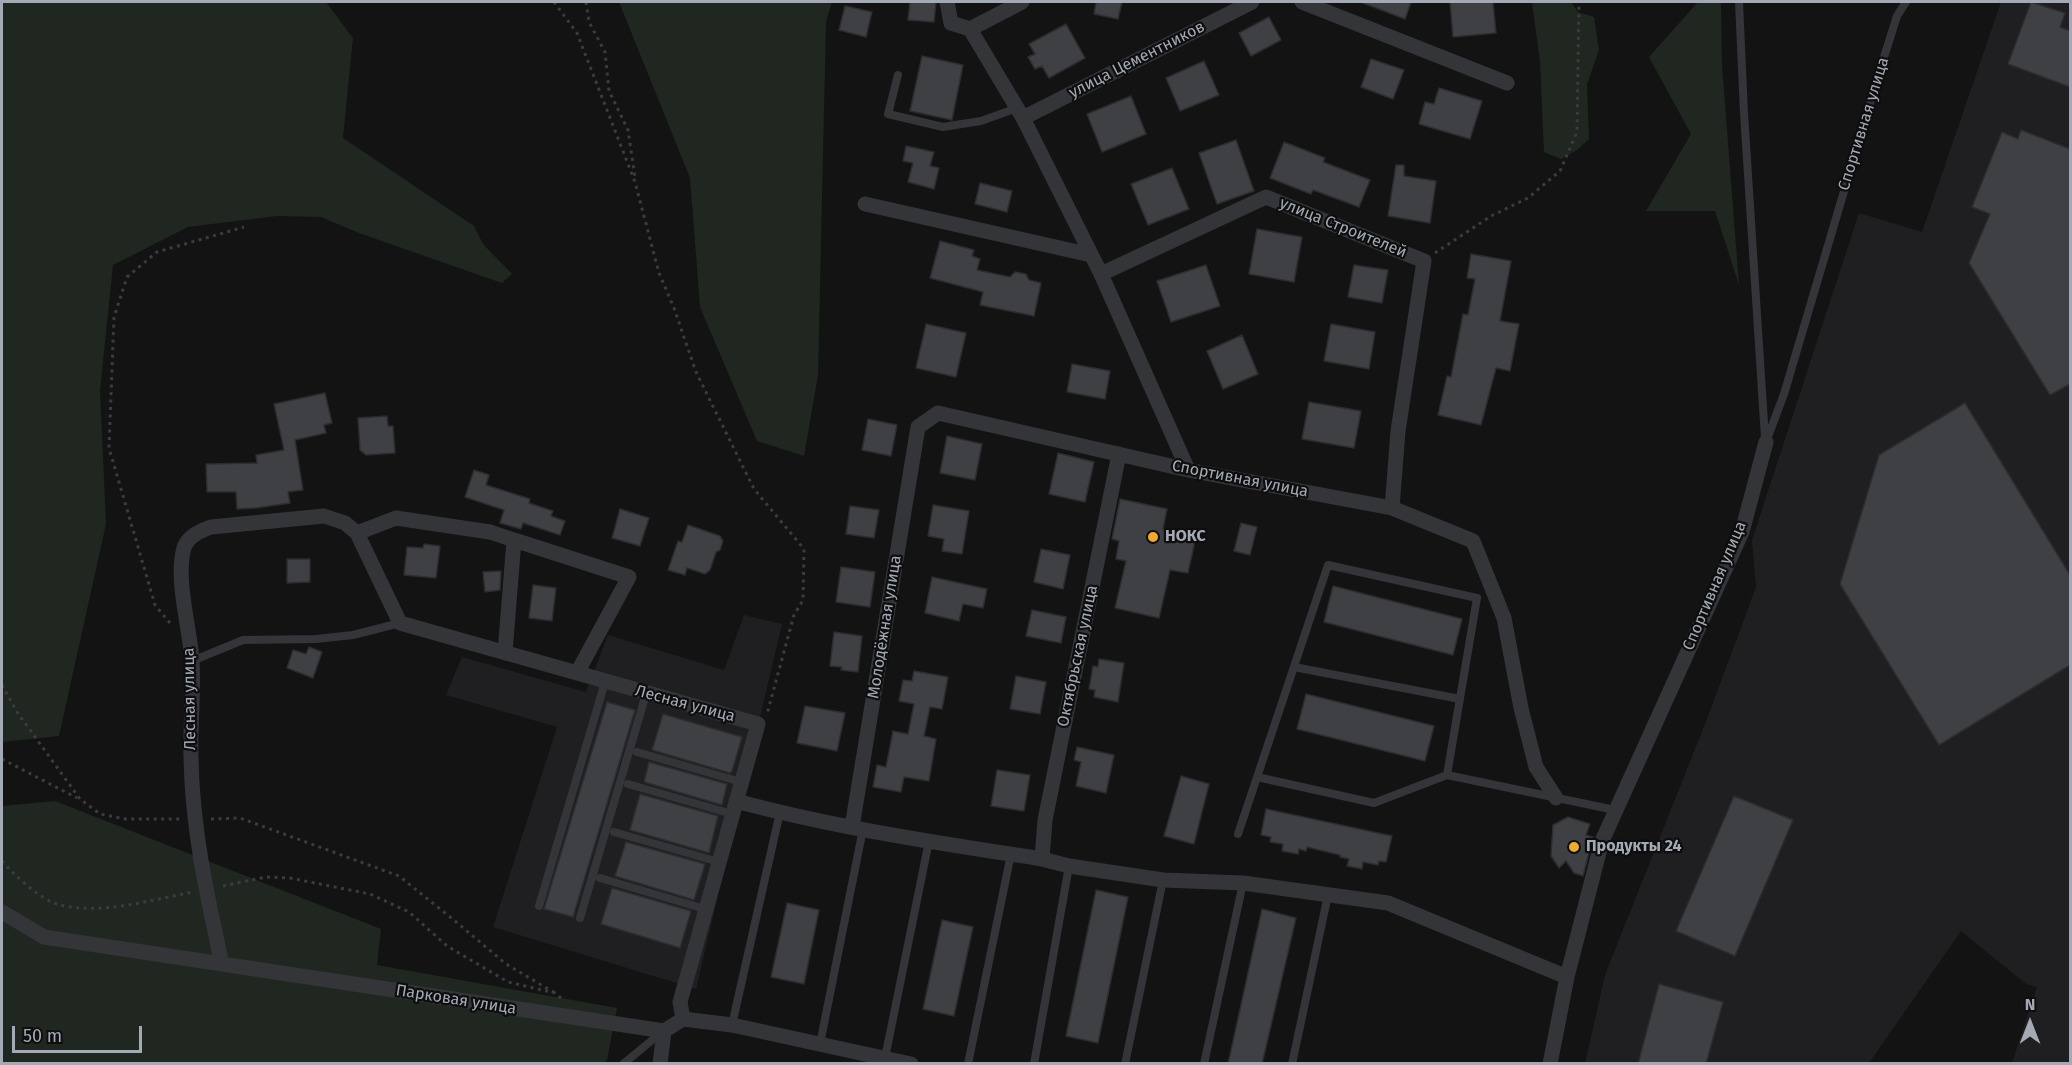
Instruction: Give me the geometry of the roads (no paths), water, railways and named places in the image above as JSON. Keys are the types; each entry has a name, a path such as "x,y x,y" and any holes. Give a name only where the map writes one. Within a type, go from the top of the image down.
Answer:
{"street":[{"path":"946,2 951,23 970,29 1020,113 1101,274 1188,470"},
{"path":"970,29 1022,2"},
{"name":"улица Цементников","path":"1020,113 1252,2"},
{"path":"1302,2 1507,83"},
{"name":"улица Строителей","path":"1101,274 1266,197 1424,261 1398,431 1392,508"},
{"path":"865,204 1091,255"},
{"name":"Спортивная улица","path":"918,427 938,413 1188,470 1392,508 1473,542 1504,618 1521,708 1536,767 1556,798"},
{"name":"Молодёжная улица","path":"857,828 918,427"},
{"name":"Спортивная улица","path":"1550,1064 1567,977 1602,841 1742,532 1766,442"},
{"name":"Октябрьская улица","path":"1042,859 1045,820 1119,454"},
{"name":"Лесная улица","path":"222,964 199,855 195,819 191,758 192,661 181,566 185,546 196,532 211,527 324,516 345,524 357,533"},
{"path":"400,623 357,533 396,519 490,532 629,577 577,673"},
{"path":"505,653 514,540"},
{"name":"Лесная улица","path":"400,623 758,724 741,782"},
{"path":"683,1019 680,1002 741,782"},
{"path":"734,807 780,812 929,841 1163,880 1243,883 1388,903 1567,977"},
{"name":"Парковая улица","path":"2,912 44,936 664,1031"},
{"path":"660,1064 664,1031 683,1019 732,1024 876,1059 911,1064"}],"lane":[{"path":"1739,2 1744,113 1766,442"},
{"name":"Спортивная улица","path":"1766,442 1784,394 1882,64 1898,16 1906,2"},
{"path":"898,75 888,114 943,127 1020,113"},
{"path":"1238,834 1328,565 1477,598 1447,775"},
{"path":"192,661 243,640 316,639 344,636 400,623"},
{"path":"1294,667 1460,699"},
{"path":"539,906 605,682"},
{"path":"580,918 646,694"},
{"path":"637,752 741,782"},
{"path":"1257,777 1374,803 1447,775 1615,810"},
{"path":"628,784 734,807"},
{"path":"732,1024 780,812"},
{"path":"820,1044 857,828"},
{"path":"614,832 719,862"},
{"path":"876,1059 929,841"},
{"path":"968,1064 1011,854"},
{"path":"1034,1064 1070,866"},
{"path":"600,878 705,909"},
{"path":"1125,1064 1163,880"},
{"path":"1204,1064 1243,883"},
{"path":"1292,1064 1328,895"},
{"path":"622,1064 664,1031"}],"place":[{"name":"НОКС","path":"1153,537"},
{"name":"Продукты 24","path":"1574,847"}]}
